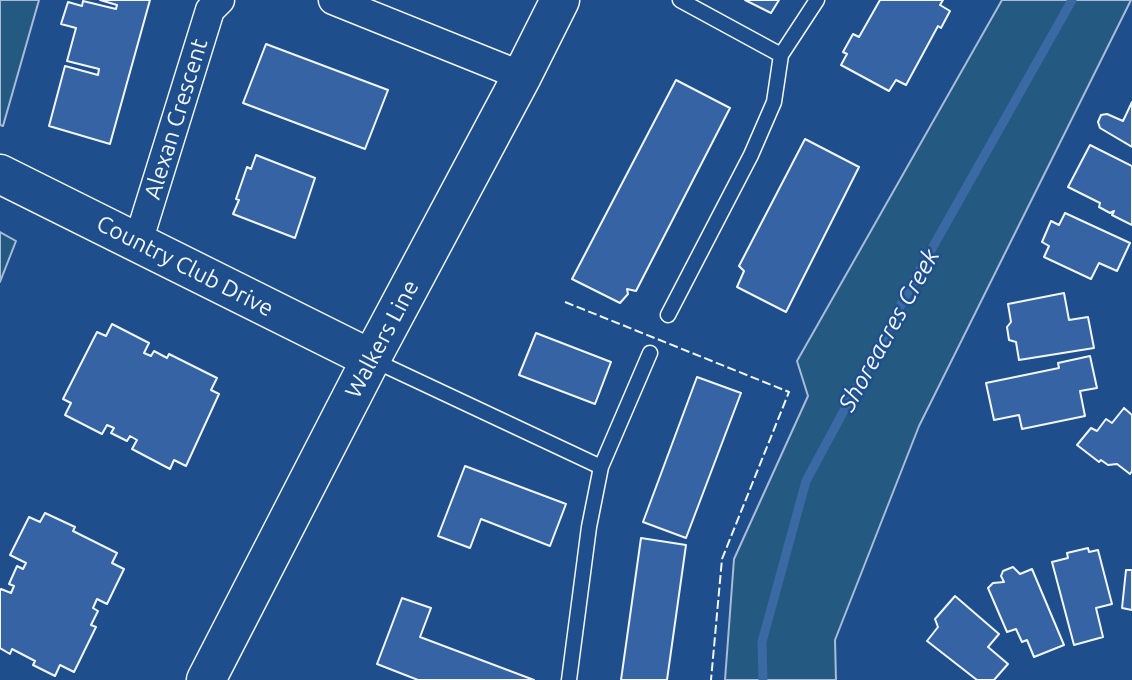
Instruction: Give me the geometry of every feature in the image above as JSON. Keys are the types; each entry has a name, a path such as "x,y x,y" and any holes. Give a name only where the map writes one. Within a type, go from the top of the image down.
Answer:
{"main road":[{"name":"Walkers Line","path":"206,680 371,359 523,76 560,0"},
{"name":"Country Club Drive","path":"0,174 371,359"}],"street":[{"name":"Alexan Crescent","path":"138,242 210,10 220,0"},
{"path":"333,0 523,76"}],"lane":[{"path":"680,0 781,55"},
{"path":"668,315 751,155 774,102 781,55 817,0"},
{"path":"569,680 589,527 601,467 650,353"},
{"path":"371,359 601,467"}],"shaded area":[{"path":"0,0 39,0 3,126 0,125"},
{"path":"1002,0 1131,0 919,426 835,640 836,680 725,680 734,559 808,396 797,361"},
{"path":"0,232 16,241 0,282"}],"building":[{"path":"100,0 150,0 110,144 49,126 65,66 98,75 99,69 67,61 76,28 61,24 68,2 82,6 83,1 116,9 117,5"},
{"path":"745,0 779,0 771,13"},
{"path":"880,0 943,0 940,5 950,11 941,28 938,26 906,85 896,80 889,91 841,65 847,54 843,52 853,34 859,37"},
{"path":"266,44 388,90 365,149 243,103"},
{"path":"676,80 730,108 636,291 627,289 628,294 620,303 572,279"},
{"path":"1132,102 1132,147 1100,128 1098,122 1101,115 1107,114 1123,121"},
{"path":"805,139 859,167 786,312 737,287 744,271 739,266"},
{"path":"1090,145 1132,166 1132,225 1112,215 1114,211 1110,213 1099,207 1100,203 1068,187"},
{"path":"256,155 315,178 295,238 233,214 247,167 251,169"},
{"path":"1065,213 1130,243 1117,271 1099,263 1091,279 1044,257 1049,246 1042,242 1051,221 1059,225"},
{"path":"1064,293 1069,320 1088,317 1094,348 1019,360 1016,342 1009,340 1007,327 1011,322 1008,304"},
{"path":"112,324 149,343 144,353 151,356 154,351 167,358 169,354 217,378 211,390 219,394 186,466 174,460 170,469 132,449 137,440 130,436 127,441 111,433 114,428 107,425 102,434 65,415 71,403 63,399 97,332 106,336"},
{"path":"536,333 611,362 595,404 519,375"},
{"path":"1090,356 1097,388 1080,391 1085,416 1022,429 1019,415 994,420 986,383 1059,368 1058,363"},
{"path":"697,377 741,393 686,538 643,522"},
{"path":"1124,408 1132,415 1130,474 1117,464 1108,465 1101,460 1099,462 1077,445 1091,428 1097,431 1106,419 1112,423"},
{"path":"465,466 566,504 550,546 481,519 470,548 438,536"},
{"path":"45,513 75,527 73,531 117,553 112,563 124,569 107,604 97,599 93,608 98,611 91,625 96,627 74,672 60,665 55,676 33,665 35,661 12,649 10,654 0,648 0,591 1,589 11,593 14,586 9,584 17,566 23,569 26,563 10,555 29,517 40,522"},
{"path":"641,538 686,545 667,680 621,680"},
{"path":"1088,548 1089,552 1098,550 1112,604 1096,608 1103,637 1074,645 1052,562 1068,558 1067,553"},
{"path":"1013,567 1020,574 1032,569 1064,645 1034,657 1027,640 1022,642 1016,629 1007,632 988,588 993,583 1004,582 1001,576 1003,571"},
{"path":"1126,570 1132,570 1132,610 1122,608"},
{"path":"955,596 999,634 988,647 1008,664 994,680 977,680 927,641 938,627 935,619"},
{"path":"402,598 431,608 420,637 534,680 418,680 377,664"}],"waterway":[{"name":"Shoreacres Creek","path":"763,680 762,642 806,481 917,275 1072,0"}],"fence":[{"path":"565,302 789,392 722,559 711,680"}]}
